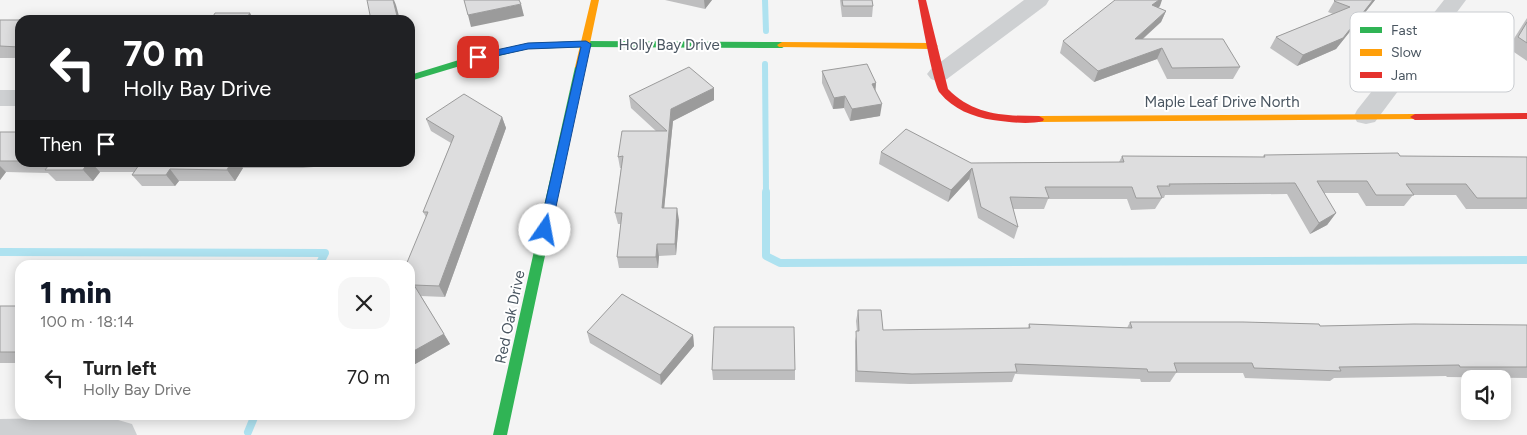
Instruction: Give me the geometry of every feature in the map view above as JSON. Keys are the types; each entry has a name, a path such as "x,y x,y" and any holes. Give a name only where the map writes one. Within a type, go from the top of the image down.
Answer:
{"street":[{"name":"Red Oak Drive","path":"500,435 595,0"},
{"name":"Maple Leaf Drive North","path":"922,0 943,90 951,101 972,112 996,119 1527,116"},
{"path":"939,74 1038,0"},
{"path":"1446,12 1455,0"},
{"name":"Holly Bay Drive","path":"415,76 478,57 528,46 586,44 933,46"},
{"path":"1366,116 1384,92"},
{"path":"0,98 15,98"},
{"path":"0,435 108,433 120,435"}],"building":[{"path":"367,0 393,0 397,15 370,15"},
{"path":"464,0 519,0 521,4 468,15"},
{"path":"842,0 872,0 873,6 843,6"},
{"path":"1115,0 1159,0 1152,5 1166,11 1135,39 1223,39 1240,67 1172,68 1162,48 1098,71 1063,41"},
{"path":"1373,0 1364,12 1350,12 1350,29 1343,38 1303,55 1276,37 1350,7 1334,1"},
{"path":"215,13 250,13 249,15 214,15"},
{"path":"0,20 15,20 15,47 0,46"},
{"path":"1527,22 1527,43 1518,37"},
{"path":"867,64 876,83 872,84 882,104 852,109 845,96 834,98 822,71"},
{"path":"689,67 714,88 671,109 662,208 677,208 675,244 657,244 656,257 617,257 622,213 615,213 623,156 618,157 622,131 667,131 629,96"},
{"path":"464,94 502,117 439,286 415,285 415,260 408,260 428,212 423,212 454,136 426,119"},
{"path":"906,129 971,163 1124,162 1122,156 1265,157 1264,155 1398,153 1400,156 1527,157 1527,198 1477,198 1466,184 1406,184 1414,195 1376,195 1367,181 1317,181 1336,213 1319,223 1295,183 1169,184 1170,186 1157,186 1162,198 1136,198 1132,187 1045,187 1049,198 1010,197 1018,227 981,207 972,168 951,190 881,152"},
{"path":"0,132 15,132 15,161 0,161"},
{"path":"47,167 85,167 83,170 45,170"},
{"path":"138,167 228,167 227,170 170,169 166,175 132,175"},
{"path":"415,287 444,334 415,350"},
{"path":"622,294 693,335 660,375 587,332"},
{"path":"0,306 15,306 15,352 0,352"},
{"path":"858,310 881,310 883,330 1030,328 1029,324 1132,328 1130,322 1243,322 1319,324 1320,326 1414,324 1527,325 1527,367 1460,367 1459,365 1339,367 1341,371 1254,368 1252,363 1174,363 1177,372 1148,372 1147,369 1015,364 1017,372 912,374 857,371 856,331 859,331"},
{"path":"714,327 794,327 795,370 712,370"}],"waterway":[{"path":"765,0 766,31"},
{"path":"765,64 766,193"},
{"path":"766,193 766,256 780,263 1527,260"},
{"path":"0,252 325,253 322,260"},
{"path":"248,432 253,420"}],"traffic: fast":[{"path":"415,76 478,57 528,46 586,44 782,45"},
{"path":"500,435 580,67"}],"traffic: slow":[{"path":"580,67 595,0"},
{"path":"782,45 933,46"},
{"path":"1039,119 1415,117"}],"traffic: jam":[{"path":"922,0 943,90 963,107 987,116 1039,119"},
{"path":"1415,117 1527,116"}],"route":[{"path":"478,57 528,46 586,44 545,230"}]}
